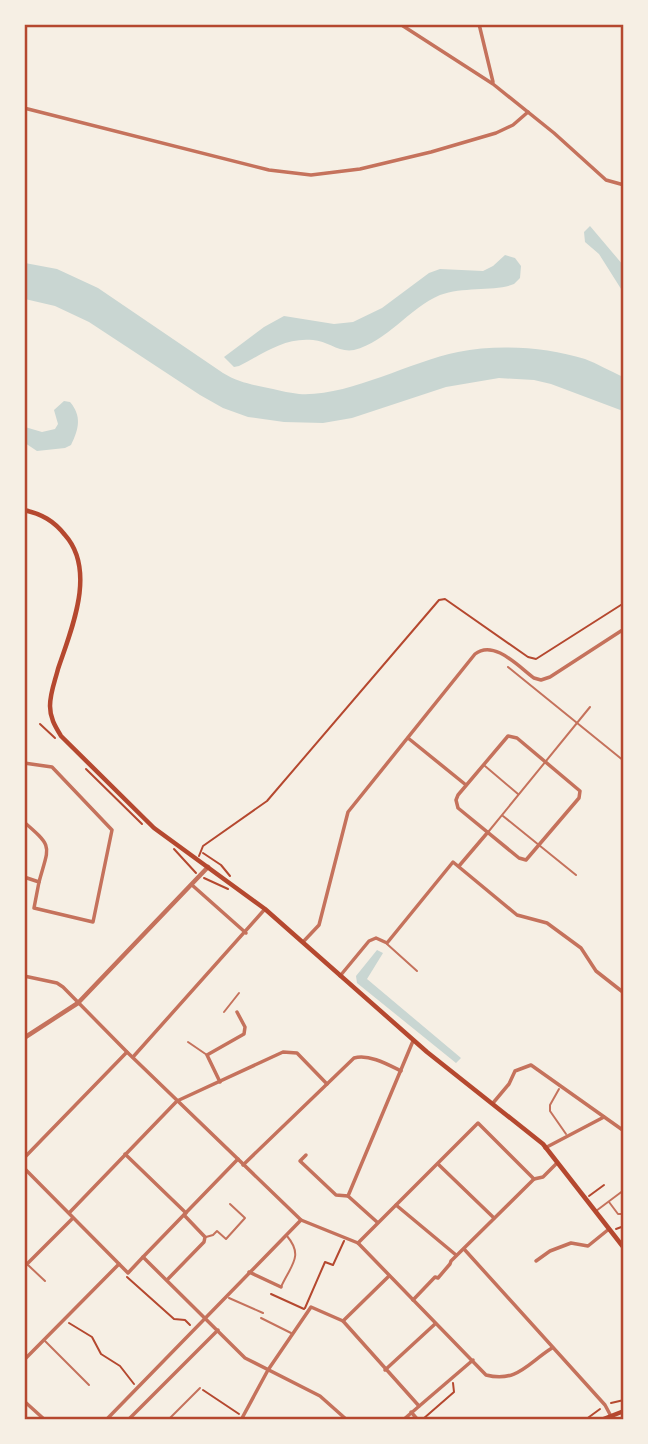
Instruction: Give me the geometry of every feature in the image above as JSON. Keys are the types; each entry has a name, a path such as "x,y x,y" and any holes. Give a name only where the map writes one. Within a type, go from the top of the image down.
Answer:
{"main road":[{"path":"24,510 47,518 67,537 77,556 80,574 76,610 50,700 53,722 61,736 154,828 265,909 413,1040 545,1148 624,1248"},
{"path":"601,1419 624,1411"}],"street":[{"path":"400,24 494,84 606,180 624,185"},
{"path":"479,24 494,84"},
{"path":"24,108 269,170 311,175 360,169 483,137 513,125 528,112"},
{"path":"303,942 319,925 348,812 480,650 495,650 534,678 541,680 624,629"},
{"path":"508,736 517,738 546,761 576,786 580,794 540,846 528,859 523,860 458,808 458,795 508,736"},
{"path":"408,738 467,785"},
{"path":"24,764 52,767 112,830 93,922 34,908 47,847 46,841 24,822"},
{"path":"459,866 488,832"},
{"path":"340,977 369,941 376,939 387,943 453,862 517,915 547,923 581,948 596,971 624,993"},
{"path":"24,1038 78,1003 208,867"},
{"path":"24,877 39,882"},
{"path":"192,885 246,933"},
{"path":"133,1057 265,909"},
{"path":"24,976 57,983 301,1220 358,1243 486,1375 498,1378 514,1376 552,1348"},
{"path":"220,1082 207,1055 244,1034 245,1027 237,1012"},
{"path":"348,1196 413,1040"},
{"path":"24,1158 127,1052"},
{"path":"70,1212 177,1101 283,1052 297,1053 327,1084"},
{"path":"243,1164 354,1058 362,1056 401,1071"},
{"path":"493,1103 509,1084 515,1071 531,1065 624,1131"},
{"path":"545,1148 604,1117"},
{"path":"358,1243 478,1123 534,1179"},
{"path":"125,1154 205,1237 204,1242 167,1280"},
{"path":"306,1155 300,1161 306,1167 336,1195 348,1196 377,1223"},
{"path":"24,1168 128,1273 238,1159"},
{"path":"412,1300 435,1277 438,1278 456,1255 534,1179 542,1177 557,1163"},
{"path":"438,1164 494,1218"},
{"path":"396,1204 456,1255"},
{"path":"26,1266 72,1218"},
{"path":"107,1419 301,1220"},
{"path":"536,1261 550,1251 571,1243 588,1246 610,1231"},
{"path":"464,1249 605,1405 612,1417"},
{"path":"143,1257 245,1357 320,1396 347,1419"},
{"path":"24,1360 118,1265"},
{"path":"249,1272 281,1287"},
{"path":"343,1321 389,1275"},
{"path":"242,1418 291,1333 311,1307 343,1321 419,1406"},
{"path":"385,1370 435,1324"},
{"path":"128,1419 218,1330"},
{"path":"403,1419 473,1360"},
{"path":"24,1401 45,1419"},
{"path":"333,1419 339,1412"},
{"path":"411,1412 420,1419"}],"lane":[{"path":"508,667 624,761"},
{"path":"488,832 590,707"},
{"path":"483,764 519,794"},
{"path":"502,815 576,875"},
{"path":"387,943 417,971"},
{"path":"224,1013 239,993"},
{"path":"188,1042 207,1055"},
{"path":"562,1085 550,1105 550,1111 567,1135"},
{"path":"595,1212 624,1190"},
{"path":"608,1202 618,1214 624,1214"},
{"path":"205,1237 217,1231 226,1239 246,1219 230,1205"},
{"path":"281,1287 297,1253 296,1247 286,1236"},
{"path":"26,1266 45,1281"},
{"path":"226,1296 263,1313"},
{"path":"261,1318 291,1333"},
{"path":"44,1341 89,1385"},
{"path":"168,1419 200,1388"}],"path":[{"path":"229,876 221,865 202,852 202,846 267,801 439,600 445,599 533,659 539,658 624,603"},
{"path":"200,876 232,891 238,890"},
{"path":"585,1199 604,1185"},
{"path":"610,1231 624,1226"},
{"path":"307,1310 304,1306 325,1262 333,1265 346,1237"},
{"path":"118,1265 174,1319 185,1320 190,1325"},
{"path":"271,1294 307,1310"},
{"path":"65,1320 92,1337 101,1354 120,1366 138,1387"},
{"path":"420,1419 454,1392 451,1379"},
{"path":"200,1388 242,1418"}],"shaded area":[{"path":"590,226 623,265 623,292 599,254 585,242 584,232"},
{"path":"505,255 515,258 521,266 520,278 514,284 440,295 366,346 349,350 318,341 302,340 274,347 239,366 234,367 224,357 264,327 284,316 334,324 353,322 382,308 429,273 440,269 483,271"},
{"path":"25,263 57,269 98,288 223,373 253,385 299,394 318,393 358,385 458,352 522,348 585,359 623,377 623,411 551,384 499,378 446,387 352,418 323,423 284,422 248,417 223,408 200,395 89,322 55,306 25,299"},
{"path":"64,401 70,402 78,418 71,445 37,451 25,443 25,427 42,432 55,429 58,424 54,410"},
{"path":"377,950 383,953 367,979 461,1058 456,1063 357,983 356,976"}]}
